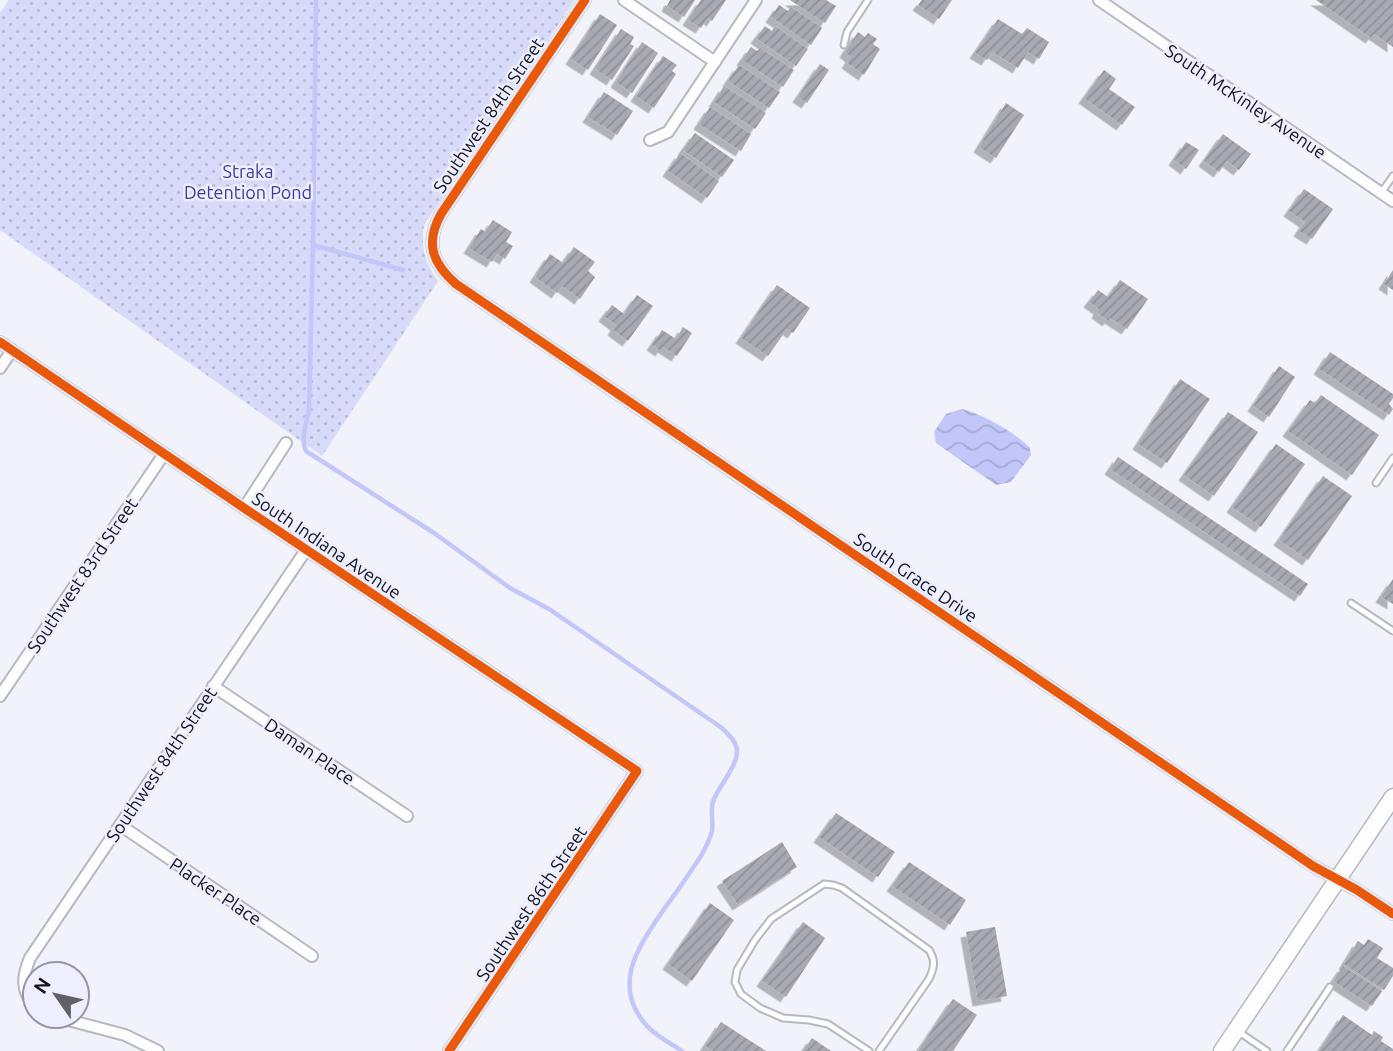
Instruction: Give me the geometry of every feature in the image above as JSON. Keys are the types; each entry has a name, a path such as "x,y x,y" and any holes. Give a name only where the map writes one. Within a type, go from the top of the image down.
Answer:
{"main road":[{"path":"1222,1051 1393,797"}],"street":[{"name":"Southwest 84th Street","path":"434,252 432,233 440,214 585,0"},
{"path":"624,0 715,62"},
{"path":"650,140 668,132 757,0"},
{"name":"South McKinley Avenue","path":"1099,0 1393,201"},
{"name":"South Grace Drive","path":"434,252 443,272 456,284 1312,866 1393,914"},
{"name":"South Indiana Avenue","path":"0,342 637,771"},
{"path":"0,368 12,350"},
{"path":"244,508 286,443"},
{"name":"Southwest 83rd Street","path":"0,696 164,454"},
{"name":"Southwest 84th Street","path":"29,960 306,550"},
{"name":"Daman Place","path":"213,686 407,816"},
{"name":"Southwest 86th Street","path":"449,1051 637,771"},
{"name":"Placker Place","path":"120,825 312,956"},
{"path":"91,1026 125,1035 158,1051"}],"lane":[{"path":"844,45 848,33 868,0"},
{"path":"1381,193 1393,176"},
{"path":"1377,483 1393,458"},
{"path":"1351,603 1393,631"},
{"path":"869,1051 828,1024 783,1018 760,1008 741,994 735,982 737,970 771,919 824,884 842,888 929,950 933,956 934,967 929,979 879,1051"},
{"path":"1287,1051 1330,987"},
{"path":"1236,1030 1267,1051"}],"green space":[{"name":"Straka Detention Pond","path":"9,0 575,0 424,225 425,254 438,281 322,456 0,230 0,13"}],"water":[{"path":"962,409 998,424 1030,448 1031,455 1011,482 996,485 936,443 934,432 946,414"}],"building":[{"path":"670,0 695,0 684,17 667,6"},
{"path":"701,0 726,0 712,21 708,18 701,28 688,20"},
{"path":"790,0 826,0 836,6 825,23"},
{"path":"922,0 952,0 939,19 918,5"},
{"path":"1316,0 1393,0 1393,47 1374,34 1371,38"},
{"path":"779,5 788,11 791,7 822,28 811,45 771,17"},
{"path":"600,14 617,25 588,70 571,59"},
{"path":"998,19 1022,34 1027,28 1049,42 1039,59 1028,52 1018,68 992,52 987,60 975,53"},
{"path":"765,26 772,31 775,26 808,49 796,66 756,38"},
{"path":"621,29 634,37 630,44 634,46 612,80 595,69"},
{"path":"858,32 865,37 868,33 877,39 873,44 880,49 864,75 847,63 851,57 845,52"},
{"path":"642,42 658,53 632,93 616,82"},
{"path":"751,47 757,51 760,48 794,70 783,87 742,60"},
{"path":"663,56 677,65 672,71 676,74 654,108 636,96"},
{"path":"820,64 829,70 807,103 798,97"},
{"path":"739,65 780,92 769,108 728,81"},
{"path":"1104,70 1116,79 1109,89 1135,107 1122,125 1084,98"},
{"path":"724,86 766,113 755,129 714,102"},
{"path":"604,92 633,111 617,135 588,117"},
{"path":"1006,103 1024,115 996,158 979,147"},
{"path":"710,107 751,134 741,151 699,124"},
{"path":"695,133 734,160 722,177 683,150"},
{"path":"1223,134 1251,154 1239,170 1227,161 1219,172 1204,161"},
{"path":"1186,142 1199,150 1186,169 1174,160"},
{"path":"680,153 719,181 707,198 668,171"},
{"path":"1304,189 1333,209 1312,239 1299,231 1305,222 1289,211"},
{"path":"493,220 512,232 506,242 513,246 505,259 497,254 492,262 469,248 481,229 485,232"},
{"path":"574,247 595,262 588,271 595,277 580,299 562,286 557,293 535,277 550,254 563,263"},
{"path":"1393,270 1393,290 1384,284"},
{"path":"1120,280 1148,299 1127,329 1110,318 1108,321 1097,313 1099,309 1089,302 1098,290 1108,297"},
{"path":"777,285 810,308 793,333 787,329 768,356 741,338"},
{"path":"637,295 653,306 628,341 613,330 616,325 604,316 612,305 624,314"},
{"path":"683,327 692,333 677,356 663,347 661,351 652,345 662,330 676,339"},
{"path":"1330,352 1393,394 1389,404 1393,409 1389,415 1319,369"},
{"path":"1279,366 1295,377 1269,417 1253,406"},
{"path":"1180,379 1210,399 1167,463 1138,444"},
{"path":"1321,395 1379,435 1352,475 1288,431 1310,400 1315,403"},
{"path":"1228,412 1258,432 1214,496 1184,475"},
{"path":"1276,444 1305,464 1261,527 1232,507"},
{"path":"1118,457 1308,584 1300,596 1110,469"},
{"path":"1323,476 1352,496 1308,560 1279,540"},
{"path":"1393,579 1393,604 1381,597"},
{"path":"836,813 895,852 878,877 819,837"},
{"path":"782,842 797,867 738,905 722,881"},
{"path":"909,862 966,900 950,925 892,886"},
{"path":"710,903 734,920 692,981 668,964"},
{"path":"803,922 825,938 786,997 762,981"},
{"path":"995,927 1007,996 978,1001 966,932"},
{"path":"1368,939 1383,948 1377,958 1393,968 1393,976 1384,990 1344,964 1358,941 1364,945"},
{"path":"1343,966 1382,991 1372,1006 1333,981"},
{"path":"953,999 977,1015 953,1051 918,1051"},
{"path":"1343,1015 1372,1035 1374,1031 1383,1037 1381,1041 1393,1051 1319,1051"},
{"path":"721,1022 766,1051 713,1051 705,1046"},
{"path":"812,1038 831,1051 803,1051"}],"waterway":[{"path":"316,0 309,409 304,447 306,451 434,533 510,588 549,609 722,728 733,741 737,756 713,803 709,841 646,937 632,966 631,996 636,1011 647,1026 682,1051"},
{"path":"313,245 403,270"}],"cycle path":[{"path":"585,0 436,224 432,243 434,252 436,260 448,276 456,284 1313,866 1393,914"},
{"path":"0,342 637,771 449,1051"}]}
